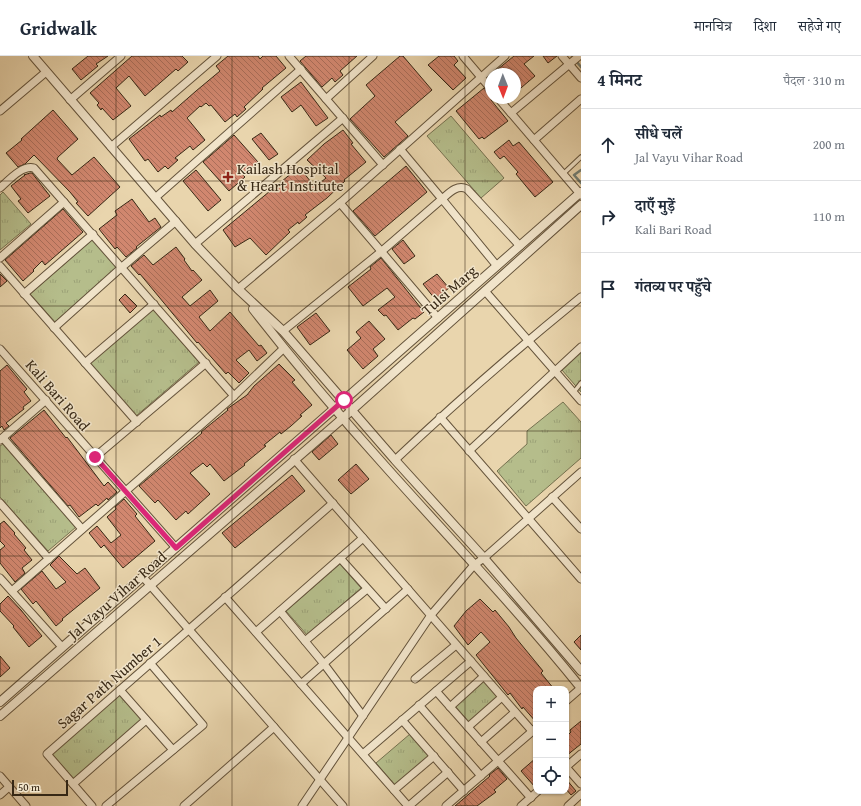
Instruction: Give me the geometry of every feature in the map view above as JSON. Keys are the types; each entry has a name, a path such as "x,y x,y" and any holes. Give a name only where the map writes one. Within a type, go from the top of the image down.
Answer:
{"street":[{"path":"34,56 46,72 195,244 238,289 283,331 395,460 484,558 581,671"},
{"path":"70,100 121,56"},
{"path":"111,147 217,56"},
{"path":"326,99 373,56"},
{"path":"463,56 485,82"},
{"path":"238,289 340,203 505,56"},
{"path":"562,56 570,63 581,78"},
{"path":"511,113 579,56"},
{"path":"293,57 300,69 383,164"},
{"path":"155,198 300,69"},
{"path":"0,111 46,72"},
{"path":"534,140 581,99"},
{"path":"503,104 580,193"},
{"path":"195,244 343,118"},
{"path":"400,150 497,266"},
{"path":"0,188 24,169 29,167 34,168 234,396"},
{"path":"283,331 458,187 463,187 466,189 520,246"},
{"name":"Tulsi Marg","path":"334,408 580,193"},
{"path":"0,258 64,202"},
{"path":"340,203 438,318"},
{"name":"Tulsi Marg","path":"343,418 581,205"},
{"path":"54,328 122,267 176,222"},
{"path":"24,294 93,234"},
{"path":"0,266 137,422"},
{"path":"238,289 284,348 334,408 542,640 581,688 569,698"},
{"path":"485,291 581,401"},
{"path":"395,460 440,417 528,340 581,297"},
{"path":"85,362 154,304"},
{"path":"469,451 581,347"},
{"path":"12,591 234,396 284,348"},
{"name":"Kali Bari Road","path":"1,353 46,400 176,548"},
{"path":"95,457 206,363"},
{"path":"310,378 319,371"},
{"path":"46,400 1,439 82,529"},
{"name":"Jal Vayu Vihar Road","path":"0,702 334,408"},
{"path":"440,417 581,579"},
{"name":"Jal Vayu Vihar Road","path":"0,716 343,418"},
{"path":"294,459 502,697 533,729"},
{"path":"302,806 431,615 474,565 484,558 581,472"},
{"path":"552,497 581,530"},
{"path":"0,503 49,559"},
{"name":"Sagar Path Number 1","path":"73,784 47,754 333,503"},
{"path":"256,632 363,538"},
{"path":"340,558 386,609"},
{"path":"143,577 343,806"},
{"path":"0,578 62,647"},
{"path":"305,641 367,589"},
{"path":"301,684 408,589"},
{"path":"225,597 409,806 448,772"},
{"path":"280,611 324,664 363,716"},
{"path":"415,679 456,644"},
{"path":"363,754 471,661"},
{"path":"106,806 203,725 150,664"},
{"path":"450,707 484,676"},
{"path":"120,690 173,750"},
{"path":"436,691 531,798"},
{"path":"468,727 502,697"},
{"path":"419,706 481,776"},
{"path":"481,742 516,712"},
{"path":"92,806 73,784 146,720"},
{"path":"402,720 464,791"},
{"path":"184,806 274,727"},
{"path":"446,806 533,731"},
{"path":"569,764 581,754"},
{"path":"394,790 434,756"},
{"path":"569,770 581,784"},
{"path":"0,776 26,806"},
{"path":"0,795 10,786"},
{"path":"521,806 535,794"},
{"path":"568,806 581,794"}],"lane":[{"path":"563,174 581,157"},
{"path":"478,283 485,291"},
{"path":"574,392 581,383"}],"green space":[{"path":"451,116 504,178 481,198 427,136"},
{"path":"3,192 31,224 0,250 0,195"},
{"path":"93,239 117,267 55,322 30,294"},
{"path":"151,307 199,362 136,416 88,361"},
{"path":"581,352 581,392 562,370"},
{"path":"563,402 581,422 581,458 526,506 497,471 527,444 527,431"},
{"path":"3,444 76,527 48,551 0,497 0,446"},
{"path":"340,564 361,588 307,635 286,611"},
{"path":"484,681 498,697 469,722 455,706"},
{"path":"119,695 142,720 74,779 51,753"},
{"path":"410,734 430,756 395,785 376,763"}],"building":[{"path":"88,56 108,56 96,64 98,66 81,80 72,69"},
{"path":"132,56 182,56 188,62 178,71 176,69 145,96 129,76 116,88 131,106 113,120 102,108 101,110 97,105 99,103 90,93"},
{"path":"228,56 258,56 260,59 263,56 276,56 286,68 262,88 263,89 244,107 246,109 237,117 235,114 225,122 211,105 209,106 206,103 201,107 200,106 187,118 205,140 193,150 190,146 175,158 178,160 168,169 165,166 158,172 148,159 145,161 129,139 160,115 161,117 171,110 172,112 220,71 216,66"},
{"path":"306,56 357,56 340,71 343,75 335,82 332,78 322,87 300,61"},
{"path":"400,56 403,56 432,90 395,122 408,136 384,157 350,119 375,96 366,85"},
{"path":"439,56 454,56 458,61 454,65 466,78 453,90 428,65"},
{"path":"514,56 534,56 524,64 535,76 521,88 521,68 499,68"},
{"path":"543,56 557,56 548,63"},
{"path":"301,82 328,118 316,126 301,105 292,112 281,97"},
{"path":"484,88 485,104 494,104 508,121 484,139 482,137 479,139 456,111"},
{"path":"53,110 78,139 57,159 72,175 94,157 120,187 88,216 76,203 78,202 70,192 34,155 25,164 18,167 6,153 22,140 21,139"},
{"path":"343,130 353,143 351,144 366,162 344,180 345,181 327,198 305,215 307,217 299,224 298,222 288,230 290,232 266,255 250,238 235,247 223,230 299,167 315,187 326,178 307,160 324,144"},
{"path":"261,133 278,154 269,160 252,139"},
{"path":"234,135 258,162 243,175 245,177 229,191 203,162"},
{"path":"509,140 513,146 519,142 553,182 535,197 516,174 518,172 504,156 500,159 494,152"},
{"path":"406,166 427,192 375,236 353,211"},
{"path":"196,170 221,200 208,211 183,181"},
{"path":"32,173 50,196 28,213 18,201 21,199 11,186 24,175"},
{"path":"132,199 149,222 155,218 161,227 126,257 117,247 115,249 99,229 117,215 115,211"},
{"path":"63,209 83,232 45,265 42,261 23,281 5,260"},
{"path":"403,240 415,256 404,264 392,249"},
{"path":"176,247 192,271 193,270 202,280 182,297 190,306 210,290 218,301 199,317 210,331 230,312 259,346 261,345 267,353 257,361 249,350 236,360 249,373 239,383 228,372 226,374 198,342 197,343 140,274 139,275 131,266 144,255 153,265"},
{"path":"381,258 424,312 415,319 413,318 398,330 386,315 384,316 378,310 395,297 387,288 363,306 348,287 371,269 370,267"},
{"path":"0,274 7,281 0,287"},
{"path":"437,274 449,288 435,299 423,284"},
{"path":"125,294 137,306 130,313 119,300"},
{"path":"316,313 330,331 310,345 297,327"},
{"path":"369,321 385,339 373,349 378,356 363,369 347,350 361,338 356,332"},
{"path":"279,364 295,380 292,382 312,405 300,415 302,416 291,426 281,434 280,432 264,445 266,446 224,481 210,464 207,467 203,463 190,473 210,494 188,514 186,511 176,520 158,500 155,503 139,486 202,433 201,432 228,410 227,409 247,395 254,386"},
{"path":"7,365 27,389 24,392 31,401 23,407 24,409 6,423 9,426 4,430 2,426 0,428 0,371"},
{"path":"44,410 66,438 67,437 104,486 108,482 117,492 108,500 107,498 98,506 96,504 79,517 10,438"},
{"path":"331,435 338,444 319,460 312,452"},
{"path":"356,464 369,479 351,494 338,480"},
{"path":"292,475 305,491 235,548 222,533"},
{"path":"124,499 137,514 135,516 155,541 123,568 104,545 101,548 89,533 97,526 111,543 121,535 107,517"},
{"path":"4,521 26,548 24,550 32,560 22,568 25,573 15,582 0,563 0,550 5,546 0,541 0,524"},
{"path":"59,556 77,574 85,568 100,588 62,619 63,620 56,626 36,601 33,604 21,589 42,571 56,589 66,582 50,565"},
{"path":"8,596 42,636 29,647 13,627 14,626 0,611 0,604"},
{"path":"480,599 493,612 495,610 543,671 541,673 552,686 533,686 533,719 523,707 522,709 510,693 508,695 476,655 490,642 481,632 468,645 454,626 466,611"},
{"path":"581,635 581,650 574,642"},
{"path":"0,656 10,668 0,677"},
{"path":"581,721 581,744 569,754 569,734 571,732 570,730"},
{"path":"533,761 533,785 521,771"},
{"path":"498,768 507,779 494,790 496,792 477,806 455,806 490,776 489,775"},
{"path":"569,783 576,791 571,795 569,793"}],"waterway":[{"path":"572,56 581,67"},
{"path":"581,170 574,175 581,183"}],"place":[{"name":"Kailash Hospital & Heart Institute","path":"228,177"}],"route":[{"path":"95,457 176,548 344,400"}]}
